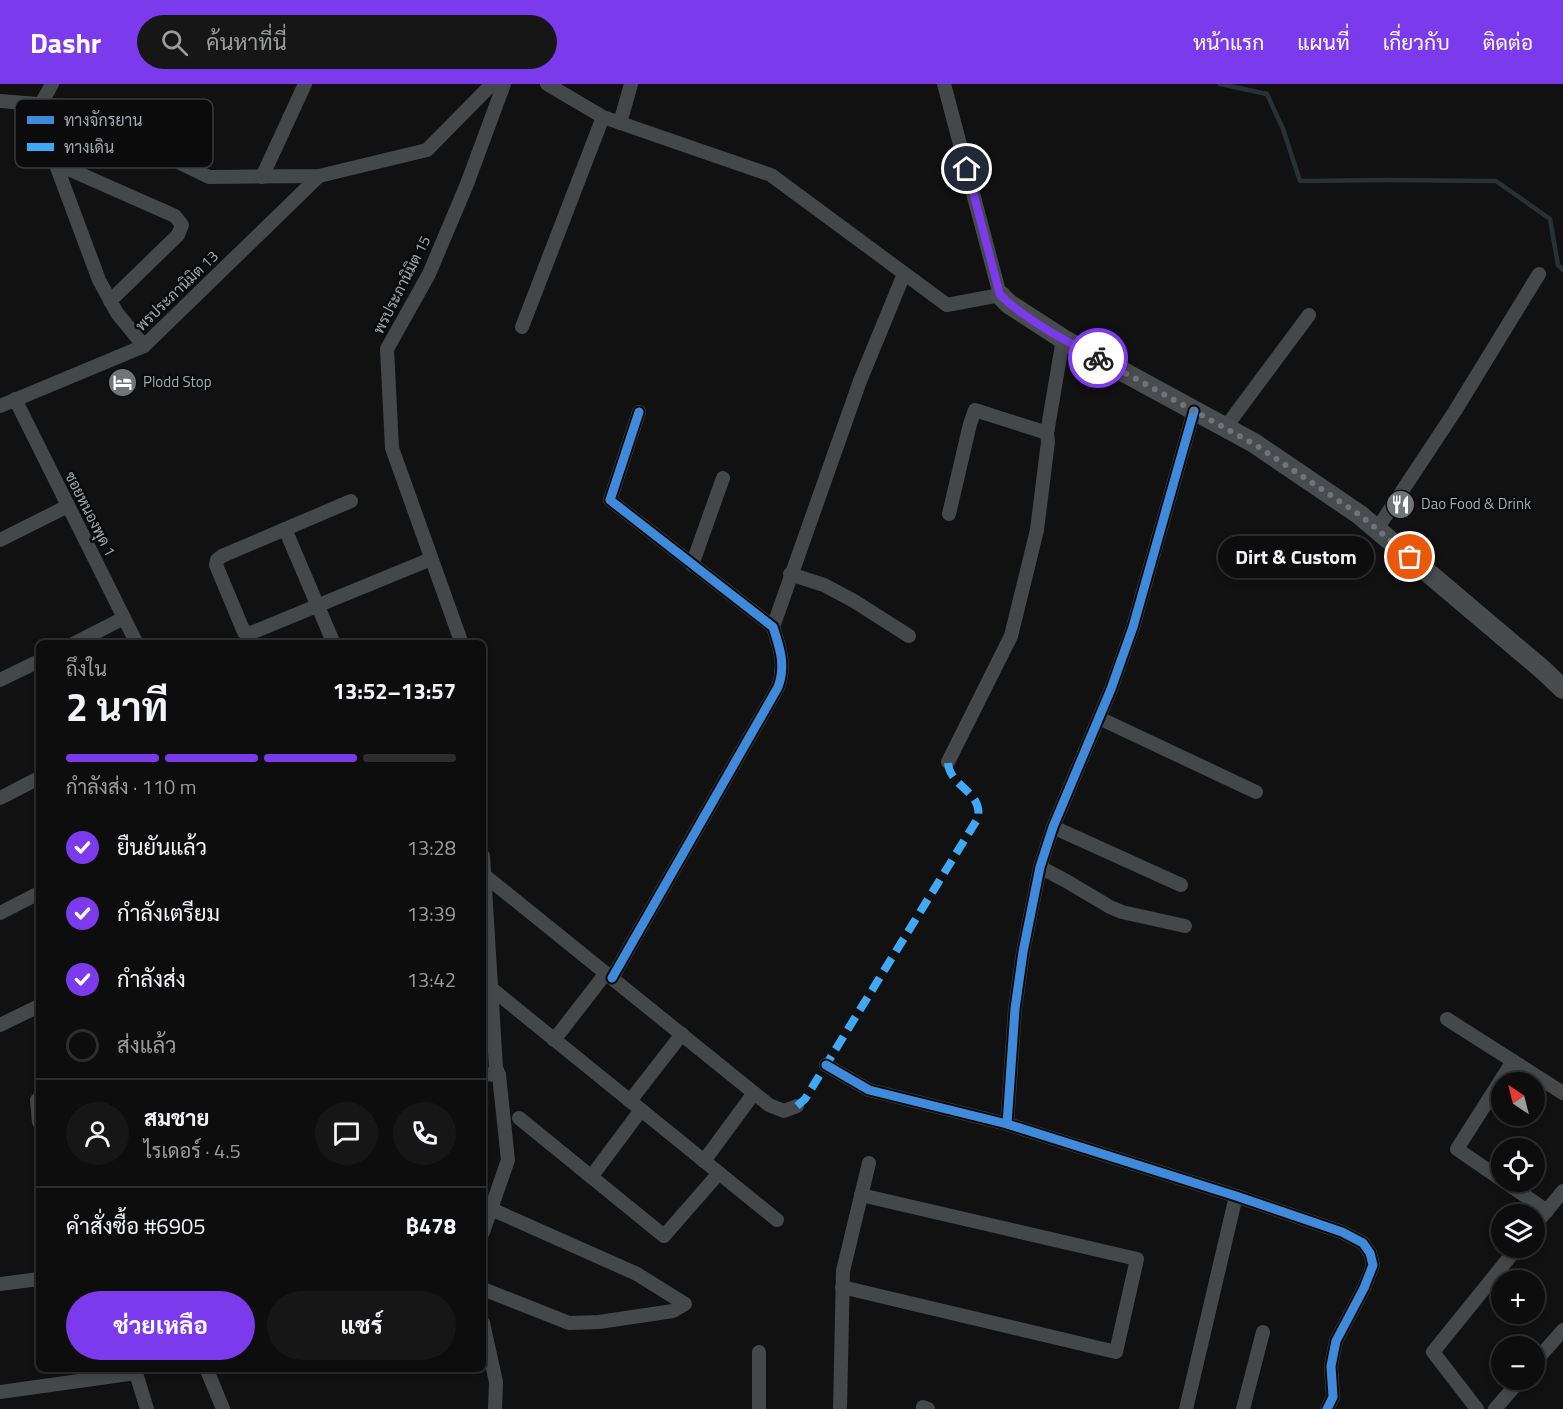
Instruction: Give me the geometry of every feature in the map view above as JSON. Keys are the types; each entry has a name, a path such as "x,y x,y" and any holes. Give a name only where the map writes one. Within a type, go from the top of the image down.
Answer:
{"street":[{"path":"44,99 52,84"},
{"path":"262,177 305,84"},
{"path":"191,168 209,177 319,176 427,150 492,84"},
{"name":"พรประภานิมิต 15","path":"461,640 393,448 387,350 429,274 467,184 504,84"},
{"path":"547,84 603,117 771,175 947,305 1000,295"},
{"path":"620,123 631,84"},
{"path":"944,84 1000,295 1009,304 1063,339 1254,444 1360,515 1563,689"},
{"path":"0,101 15,102"},
{"path":"522,327 603,117"},
{"path":"57,168 99,280 117,313 144,346"},
{"path":"66,168 176,216 182,225 178,235 110,301"},
{"name":"พรประภานิมิต 13","path":"0,406 144,346 319,176"},
{"path":"554,1040 609,975 778,687 783,669 773,627 860,381 904,274"},
{"path":"1377,529 1461,402 1539,274"},
{"path":"1225,428 1309,315"},
{"path":"948,762 1011,636 1037,530 1048,442 1047,433 1063,339"},
{"name":"ซอยหนองพุด 1","path":"15,399 134,640"},
{"path":"949,514 975,410 1047,433"},
{"path":"1007,1124 1015,1009 1023,952 1040,867 1053,827 1099,718 1133,627 1194,411"},
{"path":"639,412 610,500 773,627"},
{"path":"692,565 723,478"},
{"path":"351,501 222,556 216,563 246,638 251,633 431,559"},
{"path":"0,540 68,506"},
{"path":"285,529 332,640"},
{"path":"790,574 824,585 909,636"},
{"path":"82,640 124,618"},
{"path":"0,680 36,662"},
{"path":"1099,718 1257,792"},
{"path":"0,798 36,780"},
{"path":"1053,827 1181,885"},
{"path":"1040,867 1122,912 1185,926"},
{"path":"486,877 769,1105 780,1110 788,1110 797,1106"},
{"path":"0,913 36,895"},
{"path":"486,904 496,1068 499,1075 508,1160 486,1223"},
{"path":"492,989 777,1220"},
{"path":"0,1025 36,1007"},
{"path":"1447,1019 1563,1093"},
{"path":"630,1101 682,1034"},
{"path":"1491,1173 1457,1149 1512,1061"},
{"path":"826,1065 869,1090 1007,1124 1236,1196 1342,1232 1364,1243 1373,1265 1364,1288 1336,1341 1332,1366 1333,1397 1327,1409"},
{"path":"486,1074 499,1075"},
{"path":"704,1161 754,1093"},
{"path":"591,1177 641,1110"},
{"path":"519,1118 664,1236 719,1173"},
{"path":"840,1409 843,1271 869,1163"},
{"path":"1545,1213 1563,1191"},
{"path":"1519,1192 1547,1211"},
{"path":"842,1287 1116,1352 1137,1259 861,1195"},
{"path":"1186,1409 1236,1196"},
{"path":"486,1290 569,1323 599,1322 674,1311 685,1304 637,1274 491,1209"},
{"path":"1477,1409 1433,1352 1509,1258"},
{"path":"0,1284 36,1279"},
{"path":"1545,1350 1563,1330"},
{"path":"1243,1409 1263,1332"},
{"path":"486,1337 496,1382 495,1409"},
{"path":"759,1352 759,1409"},
{"path":"0,1392 130,1372"},
{"path":"136,1372 147,1409"},
{"path":"208,1372 224,1409"},
{"path":"1495,1409 1511,1390"}],"waterway":[{"path":"1220,84 1267,94 1283,129 1300,181 1496,181 1550,219 1558,265 1563,270"}],"marked path":[{"path":"797,1106 805,1099 978,818 976,801 954,778 948,762"}],"cycle path":[{"path":"1007,1124 1015,1009 1023,952 1040,867 1053,827 1111,689 1133,627 1194,411"},
{"path":"612,978 778,687 782,672 780,650 773,627 610,500 639,412"},
{"path":"826,1065 869,1090 1007,1124 1236,1196 1342,1232 1363,1243 1370,1253 1373,1265 1364,1288 1336,1341 1331,1366 1333,1397 1327,1409"}],"way so far":[{"path":"1098,358 1254,444 1360,515 1410,557"}],"place":[{"name":"Plodd Stop","path":"122,382"},
{"name":"Dao Food & Drink","path":"1400,504"},
{"name":"Dirt & Custom","path":"1410,557"}],"route":[{"path":"967,169 1000,295 1009,304 1063,339 1098,358"}]}
